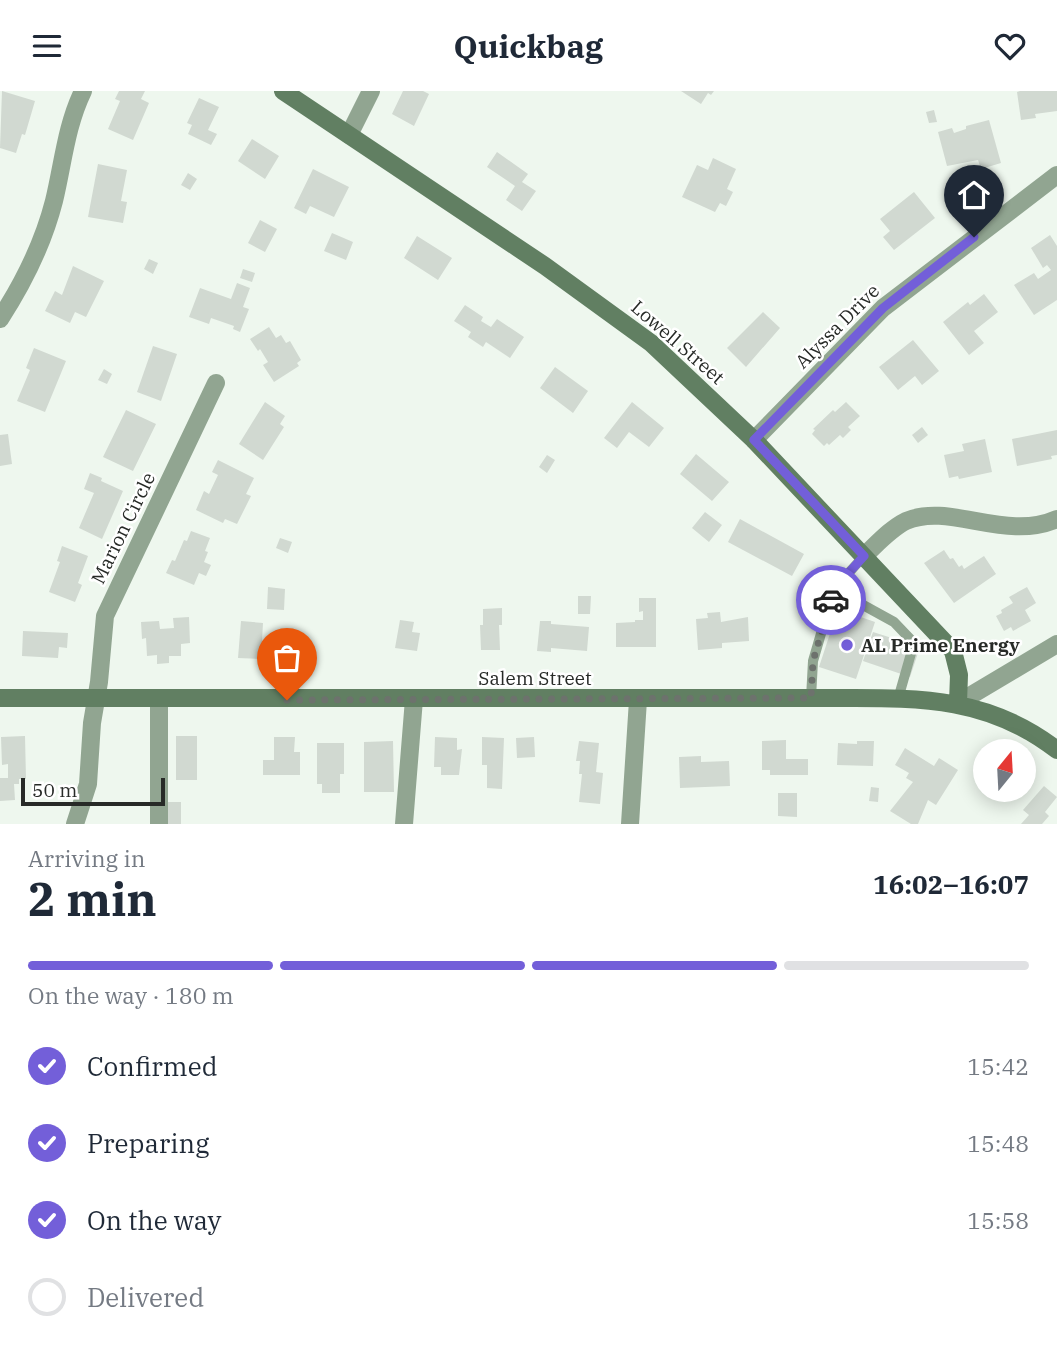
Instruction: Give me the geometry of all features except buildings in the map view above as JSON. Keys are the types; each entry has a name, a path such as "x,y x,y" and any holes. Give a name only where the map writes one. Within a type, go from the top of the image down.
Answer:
{"main road":[{"name":"Lowell Street","path":"283,91 616,316 680,368 754,440 953,651 959,675 958,703"},
{"name":"Salem Street","path":"0,698 898,699 958,703 1011,720 1057,750"}],"street":[{"path":"0,319 27,274 43,239 66,137 83,91"},
{"path":"349,135 371,91"},
{"name":"Alyssa Drive","path":"754,440 883,308 1057,175"},
{"name":"Marion Circle","path":"75,824 88,784 92,723 100,680 102,629 107,612 216,383"},
{"path":"864,556 894,529 918,518 945,517 1018,527 1057,519"},
{"path":"958,703 1057,644"},
{"path":"404,824 414,699"},
{"path":"159,700 159,824"},
{"path":"630,824 638,700"}],"lane":[{"path":"811,698 813,661 834,589 864,556"},
{"path":"834,589 894,622 914,643 898,699"},
{"path":"894,622 914,607"}],"way so far":[{"path":"287,700 811,698 813,661 831,600"}],"place":[{"name":"AL Prime Energy","path":"847,645"}],"route":[{"path":"831,600 834,589 864,556 754,440 883,308 974,237"}]}
